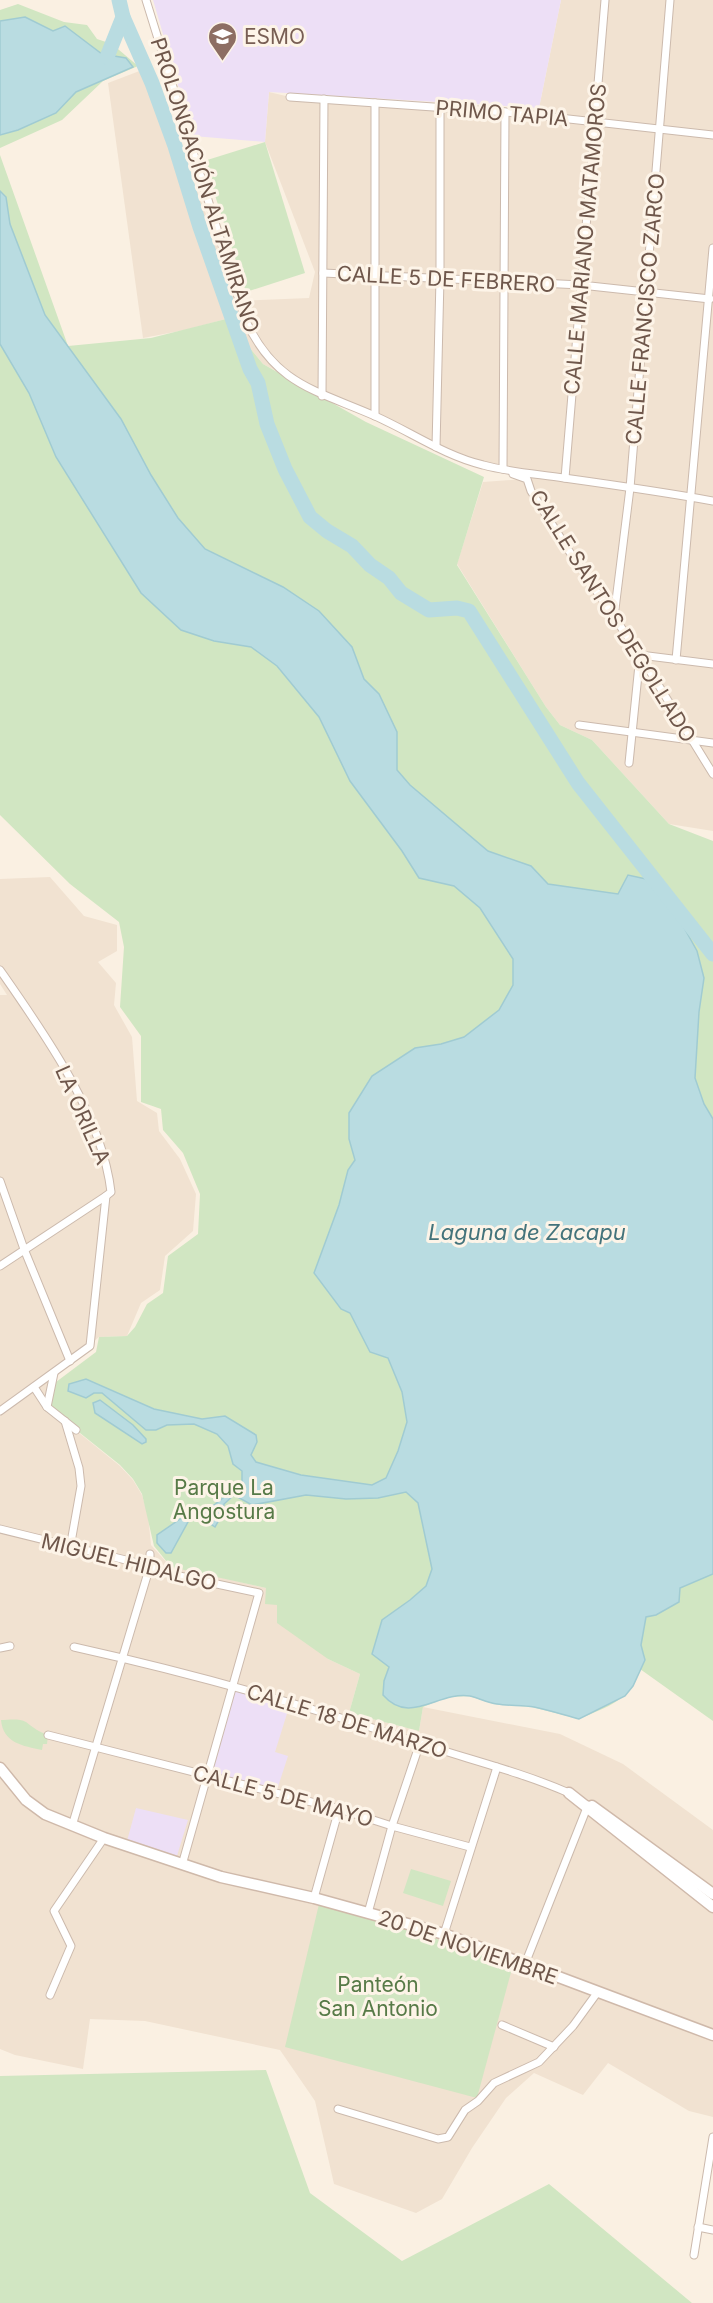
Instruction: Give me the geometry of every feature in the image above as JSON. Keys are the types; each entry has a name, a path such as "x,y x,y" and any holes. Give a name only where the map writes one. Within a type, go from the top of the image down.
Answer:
{"main road":[{"name":"20 DE NOVIEMBRE","path":"0,1768 26,1800 45,1814 104,1838 221,1877 314,1898 444,1934 713,2035"},
{"name":"CALLE 18 DE MARZO","path":"568,1793 713,1907"},
{"name":"CALLE 18 DE MARZO","path":"587,1806 606,1815 713,1894"}],"street":[{"name":"PROLONGACIÓN ALTAMIRANO","path":"146,0 244,319 253,339 274,365 290,378 322,396 375,416 436,447 482,465 503,469"},
{"name":"CALLE MARIANO MATAMOROS","path":"565,478 605,0"},
{"name":"CALLE FRANCISCO ZARCO","path":"614,617 630,488 670,0"},
{"name":"PRIMO TAPIA","path":"290,97 505,112 713,135"},
{"path":"322,396 324,99"},
{"path":"375,103 375,416"},
{"path":"436,447 440,278 440,107"},
{"path":"505,112 503,469 713,501"},
{"path":"676,660 690,496 711,299 713,248"},
{"name":"CALLE 5 DE FEBRERO","path":"323,273 581,285 711,299"},
{"name":"CALLE SANTOS DEGOLLADO","path":"503,469 527,479 531,491 640,655 713,774"},
{"path":"527,479 537,474"},
{"path":"629,763 640,655 713,664"},
{"path":"579,725 713,744"},
{"name":"LA ORILLA","path":"0,970 78,1093 108,1171 111,1192 106,1196 90,1346 70,1361"},
{"path":"0,1181 24,1249 70,1361 0,1411"},
{"path":"0,1266 106,1196"},
{"path":"47,1407 54,1373"},
{"path":"34,1387 47,1407 76,1430"},
{"path":"65,1421 79,1468 81,1486 70,1548"},
{"name":"MIGUEL HIDALGO","path":"0,1529 150,1566 170,1574 259,1593 234,1687"},
{"path":"72,1826 150,1566 150,1554"},
{"path":"0,1648 10,1646"},
{"name":"CALLE 18 DE MARZO","path":"74,1647 234,1687 534,1778 568,1793"},
{"path":"182,1865 234,1687"},
{"name":"CALLE 5 DE MAYO","path":"48,1735 339,1809 470,1847"},
{"path":"368,1913 392,1826 420,1743"},
{"path":"444,1934 497,1767"},
{"path":"525,1964 587,1806"},
{"path":"314,1898 339,1809"},
{"path":"50,1995 71,1946 54,1911 104,1838"},
{"path":"339,2109 438,2139 448,2137 465,2110 478,2101 494,2083 539,2062 573,2026 597,1993"},
{"path":"502,2025 554,2047"},
{"path":"694,2255 713,2137"},
{"path":"698,2227 713,2230"}],"shaded area":[{"path":"153,0 561,0 539,108 269,92 265,142 193,136"},
{"path":"561,0 713,0 713,831 669,824 592,740 560,725 546,707 457,564 483,482 525,479 481,465 322,396 263,364 226,319 143,338 108,83 150,67 239,301 309,298 315,272 265,142 269,92 290,97 541,116 539,108"},
{"path":"50,877 84,916 117,925 117,951 98,962 116,983 114,1005 132,1037 137,1101 157,1113 159,1131 180,1159 196,1194 193,1231 165,1256 160,1290 141,1303 127,1336 99,1337 54,1373 47,1407 120,1466 133,1480 142,1495 148,1515 151,1545 169,1565 266,1588 277,1605 328,1659 360,1674 349,1713 419,1731 423,1707 560,1734 623,1764 713,1830 713,2117 689,2111 608,2063 583,2095 534,2073 506,2098 472,2148 442,2199 416,2213 334,2184 315,2101 280,2050 145,2021 90,2019 83,2069 15,2055 0,2049 0,995 7,995 0,984 0,879"},
{"path":"233,1687 290,1704 275,1752 288,1756 276,1793 207,1776"},
{"path":"136,1808 188,1820 176,1859 127,1841"}],"green space":[{"path":"18,4 64,22 87,25 97,39 112,44 138,66 103,81 62,120 0,148 0,10"},
{"path":"265,142 305,273 246,292 204,161"},
{"name":"Parque La Angostura","path":"0,155 68,346 151,338 226,319 263,364 366,422 484,477 457,565 546,707 560,725 592,740 669,824 713,841 713,1721 640,1669 629,1689 616,1702 579,1719 532,1707 494,1704 469,1696 447,1697 423,1707 419,1731 349,1713 360,1674 328,1659 277,1623 277,1605 265,1604 266,1588 171,1567 154,1546 142,1494 133,1479 120,1465 50,1409 56,1382 96,1352 99,1337 127,1336 135,1327 147,1304 163,1293 168,1256 198,1234 200,1194 183,1153 163,1130 161,1109 141,1102 141,1036 120,1007 124,947 119,922 70,884 0,815"},
{"path":"1,1720 26,1722 48,1735 47,1744 43,1744 42,1750 15,1742 6,1734"},
{"path":"411,1869 451,1881 443,1906 403,1893"},
{"name":"Panteón San Antonio","path":"319,1904 404,1928 513,1965 477,2098 285,2047"},
{"path":"266,2070 310,2193 402,2261 549,2184 692,2303 0,2303 0,2076"}],"water":[{"path":"25,17 53,31 65,26 102,54 126,58 133,67 76,92 56,113 18,130 0,135 0,21"},
{"name":"Laguna de Zacapu","path":"0,191 6,197 10,224 45,315 121,419 151,475 178,518 205,549 283,587 319,611 352,647 364,679 379,694 397,732 397,770 410,785 488,851 531,866 548,884 618,894 628,875 646,879 682,924 697,951 704,978 699,1012 695,1078 704,1104 713,1119 713,1574 680,1588 679,1602 656,1615 646,1617 641,1645 645,1660 633,1686 625,1696 579,1719 534,1707 493,1703 470,1696 458,1696 414,1708 403,1708 393,1704 383,1695 384,1681 389,1667 372,1654 382,1620 426,1586 432,1569 418,1503 406,1492 378,1498 346,1499 306,1495 252,1505 234,1495 224,1504 223,1513 215,1527 200,1517 207,1510 204,1510 188,1522 171,1553 166,1553 157,1543 157,1535 180,1519 190,1519 203,1509 214,1505 242,1483 242,1471 233,1464 228,1446 217,1434 194,1424 167,1425 156,1430 146,1430 102,1393 94,1393 86,1398 68,1391 69,1384 86,1379 154,1409 202,1419 225,1416 256,1435 257,1442 251,1455 256,1462 301,1475 372,1485 386,1478 407,1422 402,1392 388,1358 370,1352 350,1313 341,1309 314,1273 339,1205 348,1170 355,1160 349,1139 349,1113 372,1076 415,1048 464,1037 499,1010 513,985 513,959 480,908 454,886 419,878 350,781 319,717 277,666 251,647 214,641 181,630 141,593 56,457 29,393 0,344"},
{"path":"100,1400 133,1425 146,1439 146,1442 142,1444 95,1413 93,1403"}],"waterway":[{"path":"107,57 123,17 119,0"},
{"path":"123,17 152,83 175,146 200,227 250,369 258,383 267,424 285,469 310,517 327,531 352,546 370,565 389,578 401,593 429,610 457,608 469,611 578,783 713,954"}],"place":[{"name":"ESMO","path":"223,62"}]}
